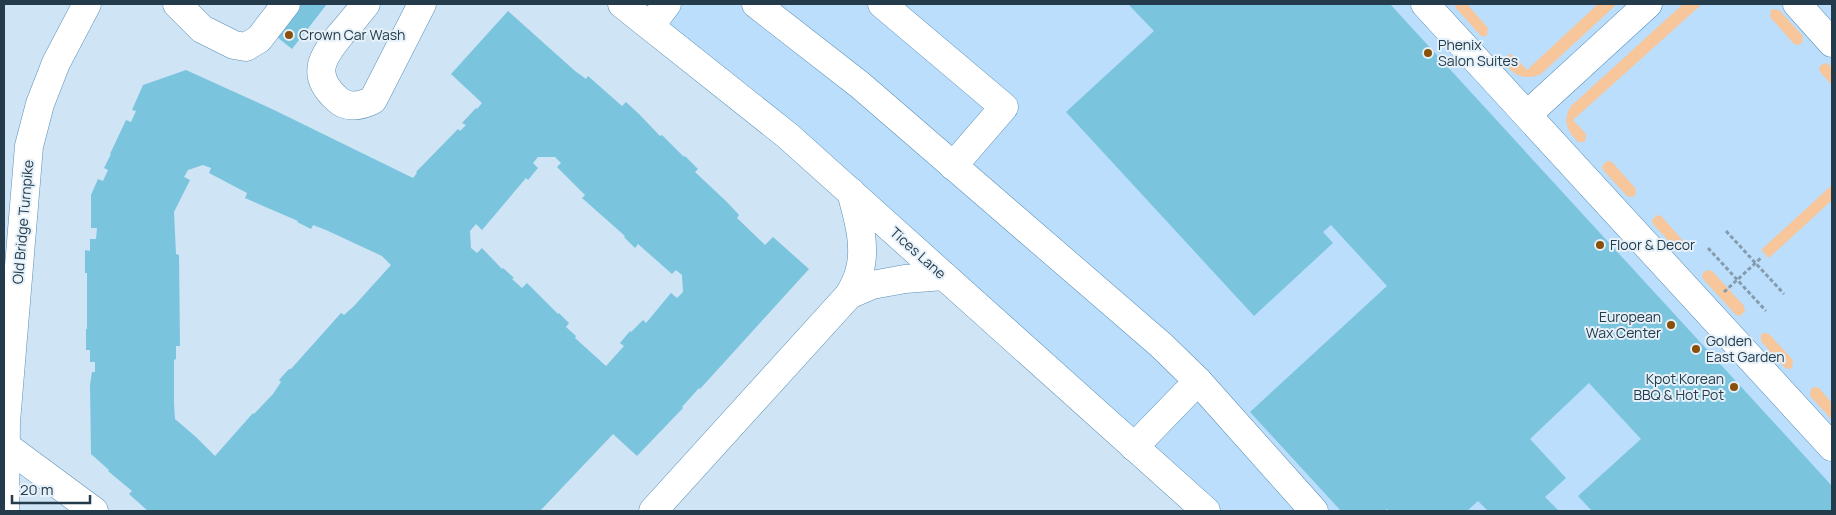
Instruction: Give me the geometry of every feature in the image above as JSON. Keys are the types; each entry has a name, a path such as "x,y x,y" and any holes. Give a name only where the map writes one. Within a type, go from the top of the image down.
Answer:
{"street":[{"name":"Old Bridge Turnpike","path":"5,511 6,446 29,146 40,104 56,63 87,4"},
{"path":"177,4 202,30 234,45 246,47 259,39 286,4"},
{"path":"366,4 328,49 320,64 321,78 329,92 340,102 352,106 364,105 373,100 422,4"},
{"name":"Tices Lane","path":"622,4 651,25 788,136 1206,511"},
{"path":"651,25 667,4"},
{"path":"756,4 860,86 1161,345 1198,381 1314,511"},
{"path":"882,4 1004,107 953,166"},
{"path":"1426,4 1832,447"},
{"path":"1528,114 1648,4"},
{"path":"1797,4 1832,43"},
{"path":"653,511 849,295 859,274 861,259 860,225 851,192"},
{"path":"849,295 880,284 905,279 944,276"},
{"path":"1134,447 1198,381"},
{"path":"6,446 94,511"}],"path":[{"path":"1726,231 1784,294"},
{"path":"1708,248 1766,311"},
{"path":"1720,296 1762,257"}],"shaded area":[{"path":"622,4 1832,4 1832,511 1206,511"},
{"path":"1455,4 1467,4 1488,28 1487,35 1484,37 1480,35 1456,8"},
{"path":"1598,4 1617,4 1541,74 1525,77 1510,70 1505,59 1510,54 1527,70"},
{"path":"1683,4 1702,4 1573,120 1586,134 1585,142 1578,142 1571,133 1566,121 1571,106"},
{"path":"1771,10 1779,10 1803,36 1802,43 1794,44 1770,17"},
{"path":"1824,63 1832,68 1832,85 1820,72 1819,67"},
{"path":"1607,161 1612,162 1636,189 1635,196 1627,196 1603,170 1602,166"},
{"path":"1832,185 1832,200 1769,258 1761,250"},
{"path":"1657,215 1661,216 1685,243 1686,247 1684,250 1677,250 1653,224 1652,220"},
{"path":"1707,270 1712,271 1744,306 1745,311 1740,316 1736,315 1703,279 1702,274"},
{"path":"1761,334 1769,334 1793,360 1792,368 1785,368 1761,341"},
{"path":"1814,387 1819,388 1832,403 1832,420 1810,396 1811,389"}],"building":[{"name":"Crown Car Wash","path":"270,4 327,4 292,49 257,21"},
{"path":"1128,4 1390,4 1832,486 1832,511 1592,511 1578,496 1641,439 1589,383 1530,439 1566,478 1545,497 1559,511 1488,511 1478,501 1467,511 1389,511 1387,509 1384,511 1341,511 1250,412 1387,286 1331,225 1323,232 1333,243 1254,316 1066,112 1154,31"},
{"path":"508,11 575,71 586,79 588,76 622,106 626,102 660,136 662,135 698,169 695,172 728,203 739,215 737,218 765,245 773,237 809,269 637,456 613,434 540,511 148,511 129,494 132,491 91,454 90,385 92,372 95,372 95,362 90,362 90,350 86,350 87,273 85,273 85,250 90,251 90,239 96,239 97,228 91,228 91,195 98,179 103,181 108,170 104,168 126,120 131,122 136,111 132,110 143,85 186,70 272,109 413,178 416,172 458,129 460,131 466,125 462,123 482,103 451,74","holes":["538,157 555,157 561,163 557,167 585,195 582,198 625,236 635,248 638,244 672,274 676,270 682,275 683,292 677,298 671,293 646,323 643,320 630,331 620,343 624,346 606,366 575,338 576,336 566,327 569,323 527,283 522,288 482,248 477,253 471,248 470,231 476,224 482,230 526,178 528,180 538,168 533,163","203,165 211,168 209,173 247,193 245,198 298,221 311,229 313,225 326,230 382,256 391,265 354,306 344,315 341,313 289,369 279,380 281,382 273,394 253,413 215,456 175,419 174,404 174,360 176,359 176,346 180,346 179,255 176,254 174,212 190,180 184,177 188,170"]}],"place":[{"name":"Crown Car Wash","path":"289,35"},
{"name":"Phenix Salon Suites","path":"1428,53"},
{"name":"Floor & Decor","path":"1600,245"},
{"name":"European Wax Center","path":"1671,325"},
{"name":"Golden East Garden","path":"1696,349"},
{"name":"Kpot Korean BBQ & Hot Pot","path":"1734,387"}]}
